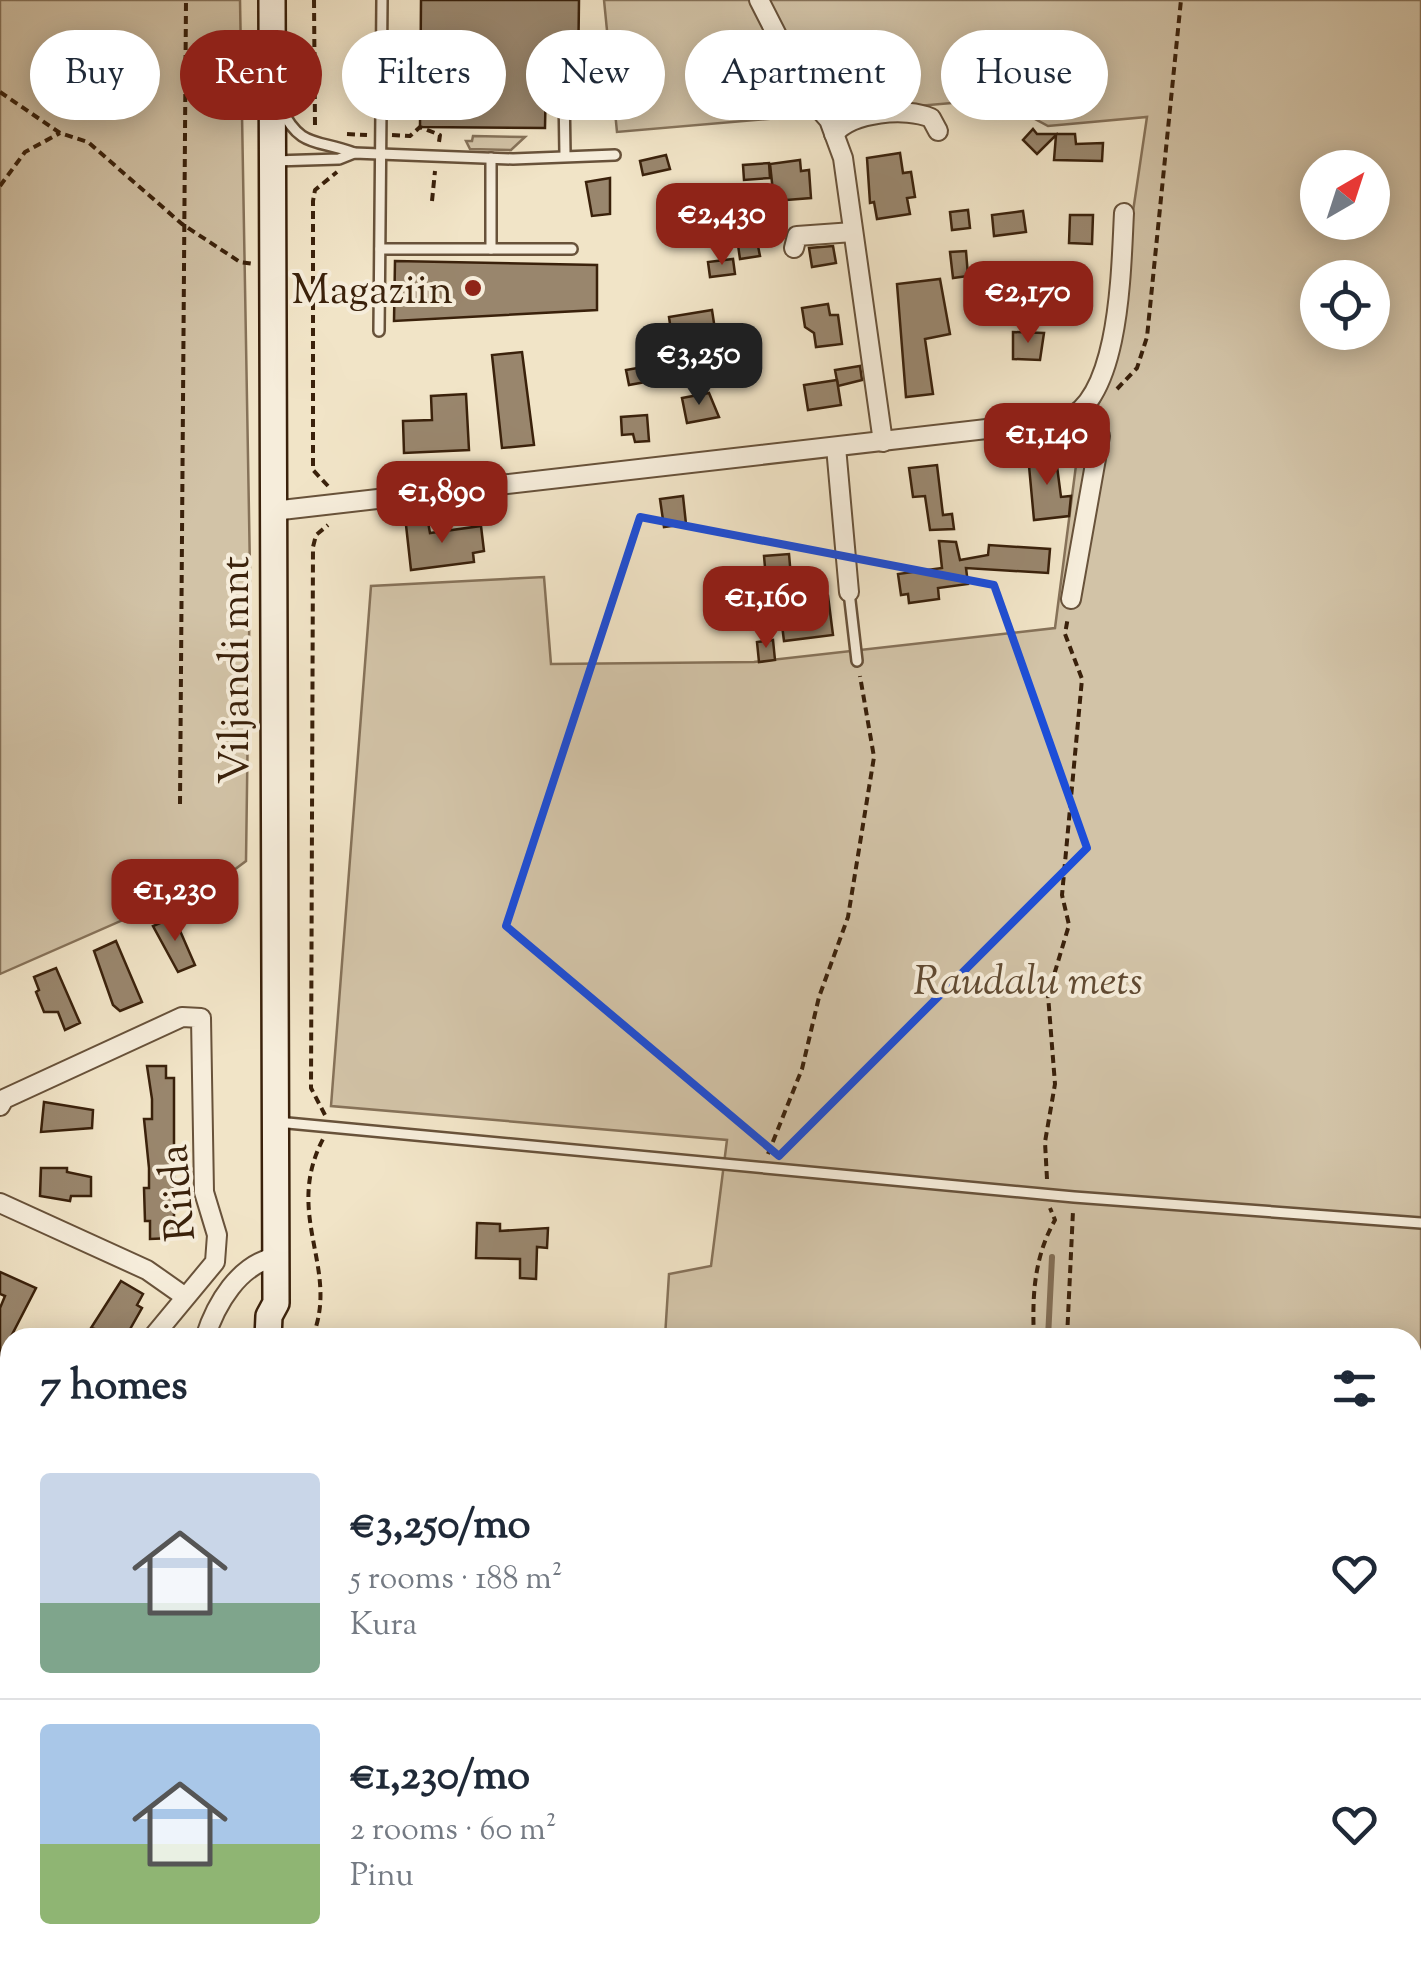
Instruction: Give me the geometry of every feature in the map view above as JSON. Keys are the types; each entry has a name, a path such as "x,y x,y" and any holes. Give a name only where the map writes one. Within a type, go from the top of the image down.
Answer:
{"main road":[{"name":"Viljandi mnt","path":"272,0 272,30"},
{"name":"Viljandi mnt","path":"270,1328 276,1303 272,120"},
{"path":"276,1303 279,1328"}],"street":[{"path":"759,0 800,83 834,134 843,158 883,442"},
{"path":"834,134 856,118 919,114 931,118 938,131"},
{"path":"273,511 1066,420 1080,414 1095,395 1105,370 1124,212"},
{"path":"794,248 798,236 853,232"},
{"path":"1070,599 1100,436 1080,414"},
{"path":"836,447 849,592"},
{"name":"Riida","path":"0,1106 4,1099 182,1017 202,1018 204,1192 218,1250 215,1262 160,1328"},
{"path":"0,1202 147,1270 184,1296"},
{"path":"208,1328 239,1278 254,1262 275,1257"}],"lane":[{"path":"379,331 382,0"},
{"path":"288,120 295,133 318,144 354,153 491,158 615,155"},
{"path":"564,120 565,155"},
{"path":"272,161 338,159 354,153"},
{"path":"490,249 491,158"},
{"path":"380,249 572,249"},
{"path":"849,592 858,661"},
{"path":"274,1122 1074,1197 1421,1223"}],"path":[{"path":"180,804 186,0"},
{"path":"314,0 315,126 322,132 338,134 338,147"},
{"path":"1095,395 1114,392 1137,368 1148,337 1181,0"},
{"path":"0,92 60,133 88,142 182,224 240,262 273,267"},
{"path":"0,186 25,152 60,133"},
{"path":"315,1328 320,1308 320,1264 307,1220 310,1165 326,1124 311,1088 312,547 316,534 339,520 343,504 339,492 314,470 313,200 315,190 335,176 338,159"},
{"path":"1034,1328 1034,1282 1042,1243 1055,1220 1047,1194 1045,1142 1055,1084 1048,995 1069,925 1062,896 1082,679 1065,634 1070,599"},
{"path":"764,1166 802,1069 819,997 848,917 874,757 858,661"},
{"path":"1067,1328 1074,1197"}],"highlighted area":[{"path":"640,517 994,585 1087,848 779,1156 506,926"}],"green space":[{"path":"0,0 240,0 241,30 180,30 180,120 242,120 250,571 246,861 230,873 0,974"},
{"name":"Raudalu mets","path":"604,0 1421,0 1421,1328 666,1328 669,1274 711,1266 727,1140 331,1106 371,586 544,577 551,664 754,662 1055,628 1079,442 1107,387 1147,117 1048,126 1037,120 1108,120 1108,30 941,30 941,104 921,106 921,30 685,30 685,120 756,120 617,132 616,120 665,120 665,30 607,30"},
{"path":"473,136 525,137 511,150 470,149 466,141 472,141"}],"building":[{"path":"421,0 579,0 579,30 526,30 526,120 545,120 545,128 420,127 420,120 506,120 506,30 421,30"},
{"path":"1033,129 1037,134 1075,134 1076,144 1103,143 1102,161 1054,160 1056,135 1037,154 1023,140"},
{"path":"900,153 903,173 911,172 915,197 907,198 910,214 877,219 874,202 870,203 867,158"},
{"path":"666,155 670,169 643,175 640,161"},
{"path":"800,160 801,171 809,170 811,198 774,201 770,164"},
{"path":"769,163 770,178 744,180 743,165"},
{"path":"610,178 610,214 592,216 586,182"},
{"path":"968,210 970,228 952,230 950,212"},
{"path":"1023,211 1026,232 994,236 992,215"},
{"path":"1070,215 1093,215 1092,244 1069,243"},
{"path":"756,236 760,256 740,259 737,238"},
{"path":"833,246 836,263 812,267 809,248"},
{"path":"966,251 968,276 953,278 950,252"},
{"path":"733,259 735,274 710,277 708,262"},
{"name":"Magaziin","path":"395,261 597,265 597,310 394,321"},
{"path":"940,279 950,334 925,339 933,394 906,397 897,284"},
{"path":"1034,290 1053,290 1053,314 1034,313"},
{"path":"828,304 830,315 838,315 842,344 816,347 814,333 805,327 802,308"},
{"path":"712,310 720,363 693,367 689,335 672,338 669,317"},
{"path":"1013,332 1044,333 1040,360 1013,359"},
{"path":"522,352 534,445 502,448 492,355"},
{"path":"649,366 651,381 629,385 626,370"},
{"path":"860,366 862,380 838,386 835,370"},
{"path":"837,380 841,405 808,410 804,385"},
{"path":"709,393 719,417 687,423 682,398"},
{"path":"466,394 469,450 404,453 403,421 432,420 431,396"},
{"path":"647,415 649,441 635,442 633,434 622,435 621,417"},
{"path":"1055,451 1061,497 1071,496 1069,516 1034,520 1028,455"},
{"path":"937,465 943,515 952,514 954,529 930,530 925,496 913,497 909,468"},
{"path":"683,496 686,524 664,527 660,499"},
{"path":"428,522 430,533 481,526 484,551 473,553 474,562 411,570 406,525"},
{"path":"939,541 956,542 960,560 988,555 989,545 1050,549 1048,573 966,568 968,584 938,588 939,599 909,603 908,594 901,595 898,574 942,568"},
{"path":"789,554 791,577 766,579 764,556"},
{"path":"828,596 833,635 784,641 780,609 788,608 787,601"},
{"path":"773,640 775,660 759,662 757,642"},
{"path":"174,917 195,965 178,972 153,926"},
{"path":"116,941 142,1002 120,1011 113,1005 94,951"},
{"path":"56,968 80,1023 65,1030 58,1012 44,1012 36,992 39,990 34,977"},
{"path":"147,1066 166,1066 166,1078 174,1078 174,1238 150,1239 150,1221 145,1221 144,1188 149,1188 149,1168 144,1119 152,1119"},
{"path":"44,1102 93,1110 92,1128 41,1132"},
{"path":"41,1168 67,1168 67,1172 91,1177 91,1196 71,1196 70,1201 40,1196"},
{"path":"477,1223 500,1224 500,1231 548,1228 547,1248 537,1247 536,1279 520,1278 520,1259 476,1258"},
{"path":"0,1272 36,1288 15,1328 0,1328 0,1308 5,1296 0,1294"},
{"path":"121,1281 143,1294 137,1305 142,1308 131,1328 91,1328"}],"waterway":[{"path":"1048,1328 1052,1257"}],"place":[{"name":"Magaziin","path":"473,288"}]}
